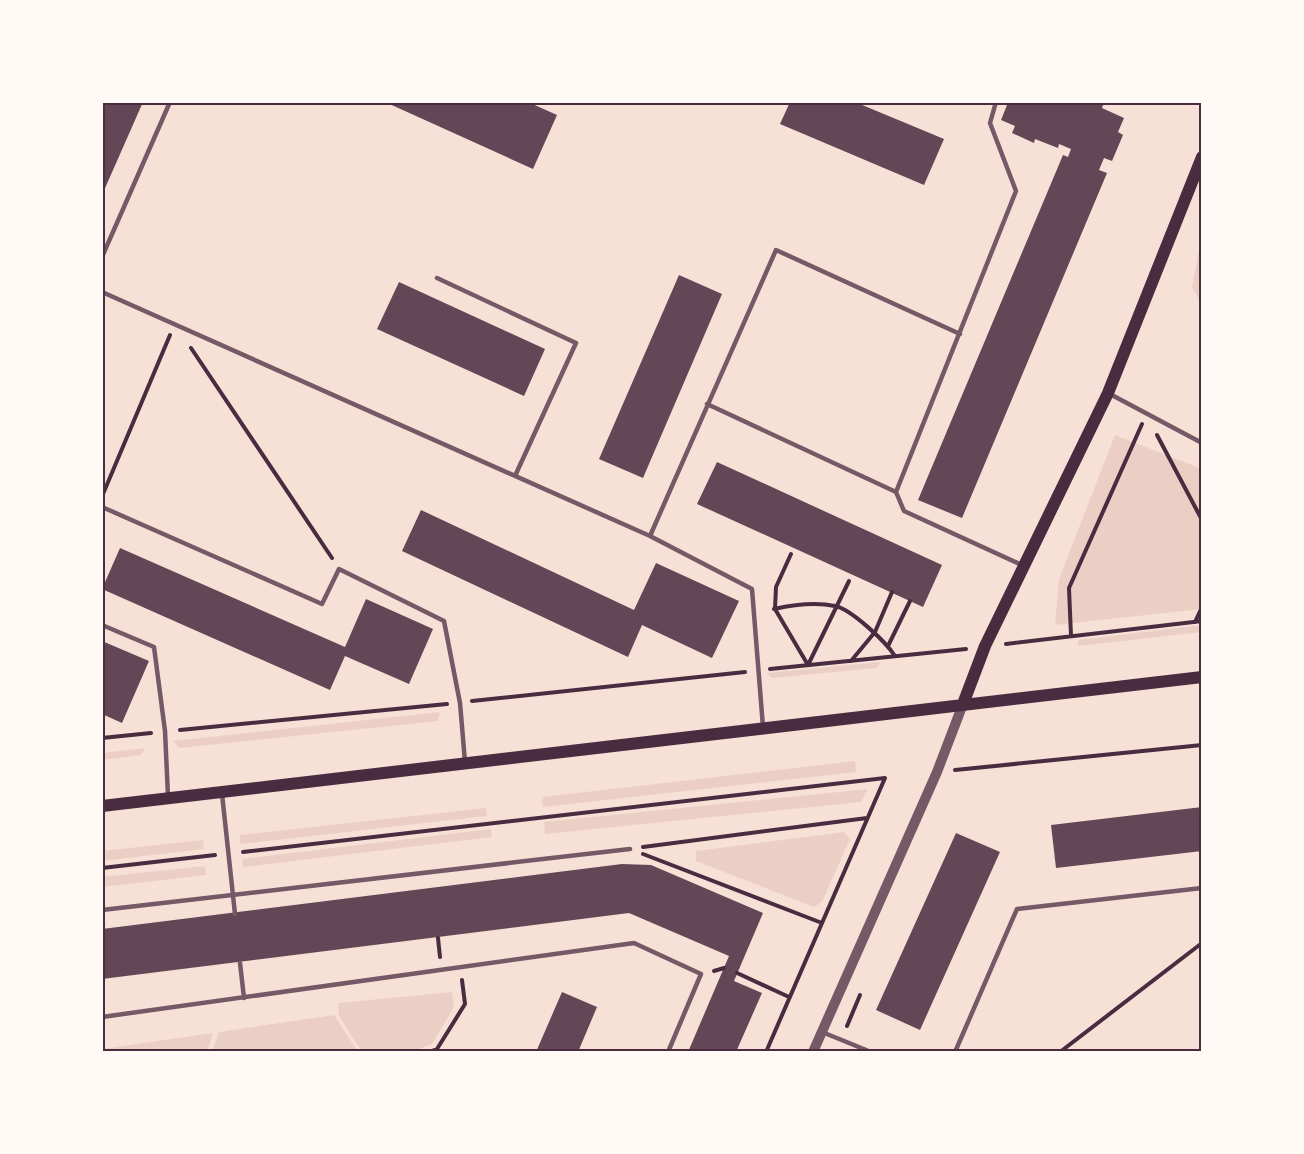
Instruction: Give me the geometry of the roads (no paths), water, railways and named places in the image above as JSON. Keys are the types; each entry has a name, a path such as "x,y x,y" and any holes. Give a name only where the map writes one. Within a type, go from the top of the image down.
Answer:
{"main road":[{"path":"963,704 985,646 1108,393 1202,157"},
{"path":"102,806 1202,677"}],"street":[{"path":"813,1052 937,772 963,704"}],"lane":[{"path":"102,257 170,102"},
{"path":"896,492 1016,191 990,123 996,102"},
{"path":"650,536 776,250 960,334"},
{"path":"437,278 576,343 515,476"},
{"path":"102,292 650,536 752,589 763,727"},
{"path":"1108,393 1202,443"},
{"path":"707,404 896,492 904,511 1024,566"},
{"path":"102,507 322,604 339,569 444,621 460,703 465,763"},
{"path":"102,625 154,647 165,731 168,799"},
{"path":"222,791 235,914"},
{"path":"102,910 233,897 630,849"},
{"path":"955,1052 1017,909 1202,888"},
{"path":"102,1017 634,943 701,974 668,1052"},
{"path":"240,963 244,998"},
{"path":"822,1032 871,1052"}]}
